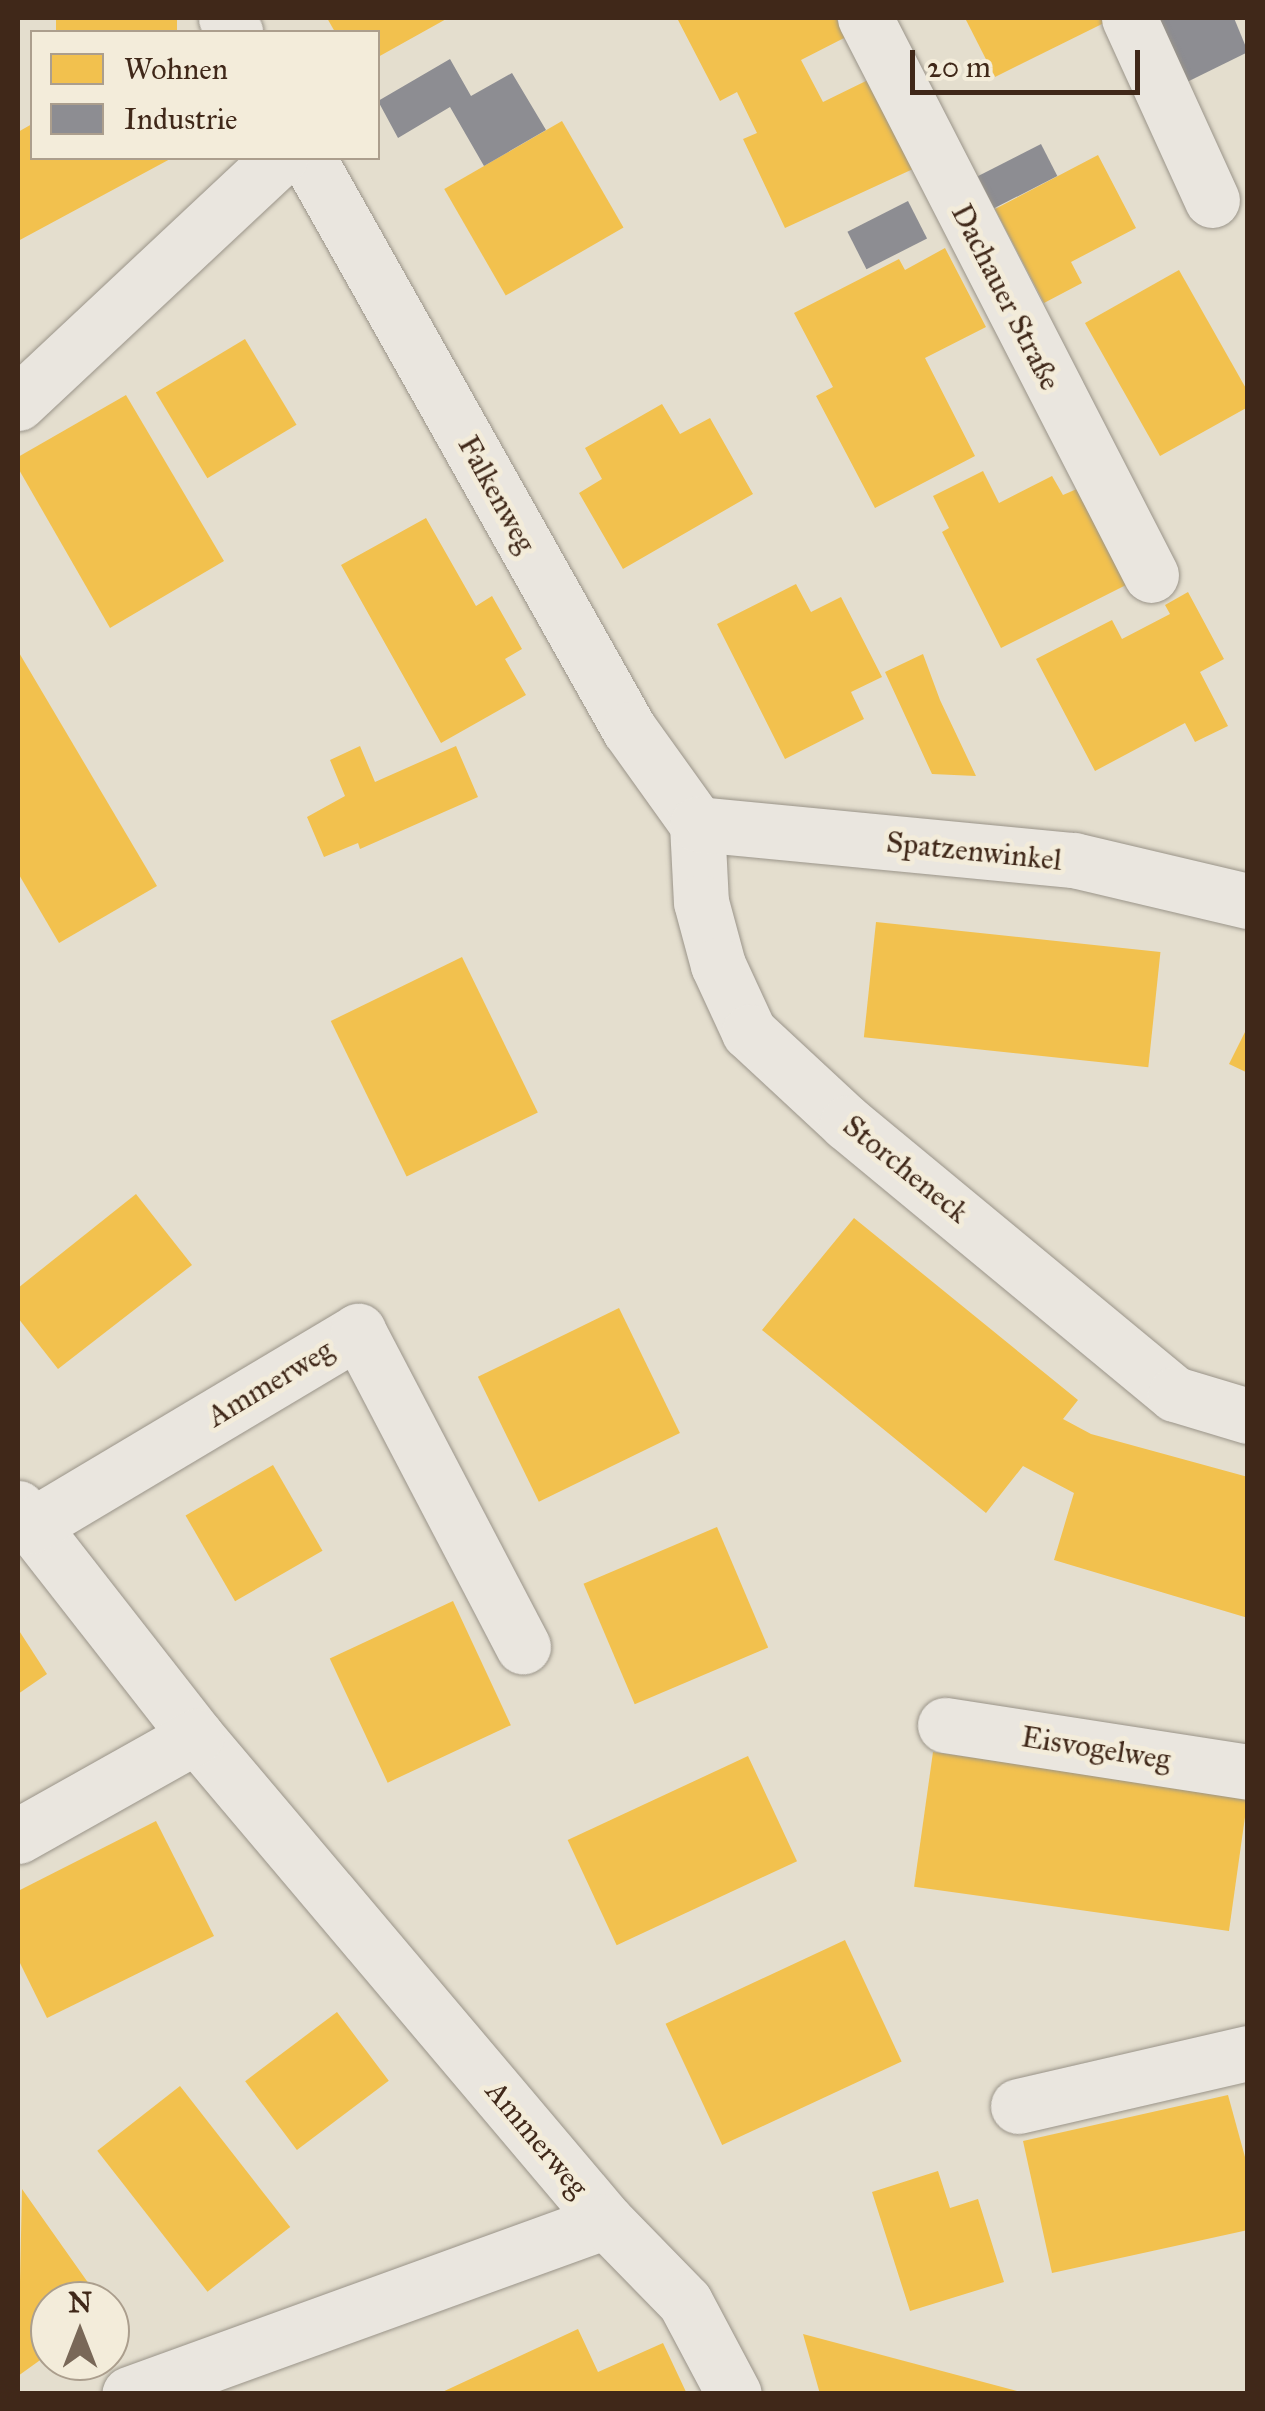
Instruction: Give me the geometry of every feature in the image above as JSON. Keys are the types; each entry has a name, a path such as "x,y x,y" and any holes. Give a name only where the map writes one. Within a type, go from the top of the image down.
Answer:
{"street":[{"name":"Dachauer Straße","path":"865,18 1151,576"},
{"path":"1129,18 1212,200"},
{"path":"18,403 278,160"},
{"name":"Falkenweg","path":"309,160 629,729 697,824"},
{"name":"Spatzenwinkel","path":"697,824 1074,860 1248,901"},
{"name":"Storcheneck","path":"697,824 701,902 718,965 749,1032 846,1122 1175,1394 1248,1416"},
{"name":"Ammerweg","path":"524,1647 358,1331 24,1517 196,1736 606,2221 685,2302 734,2394"},
{"name":"Eisvogelweg","path":"945,1724 1248,1772"},
{"path":"18,1836 196,1736"},
{"path":"1018,2106 1248,2053"},
{"name":"Ammerweg","path":"129,2394 606,2221"}],"building: Wohnen":[{"path":"56,18 177,18 177,30 56,30"},
{"path":"327,18 448,18 380,56 380,30 334,30"},
{"path":"677,18 836,18 846,37 801,60 823,102 870,79 913,169 785,228 743,139 757,133 737,92 720,101"},
{"path":"965,18 1101,18 1104,23 995,77"},
{"path":"562,121 624,228 506,296 444,189"},
{"path":"30,125 30,160 168,160 18,241 18,132"},
{"path":"1098,155 1136,228 1071,262 1082,283 1044,303 995,209"},
{"path":"945,248 986,327 925,358 975,456 875,508 816,396 833,387 794,313 899,259 905,270"},
{"path":"1179,270 1248,392 1248,407 1160,456 1085,323"},
{"path":"245,339 297,425 207,478 156,393"},
{"path":"126,395 224,561 110,628 18,468 18,457"},
{"path":"662,404 680,434 710,418 753,494 623,569 579,493 602,479 585,448"},
{"path":"983,471 999,503 1052,476 1063,495 1079,488 1128,584 1001,648 942,532 949,528 933,496"},
{"path":"426,518 476,606 492,596 522,649 505,659 526,695 441,743 341,565"},
{"path":"796,584 811,612 841,597 882,677 851,692 864,719 785,759 717,624"},
{"path":"1188,592 1224,659 1200,672 1228,726 1195,742 1185,723 1095,771 1036,659 1112,620 1122,639 1170,614 1165,605"},
{"path":"18,651 157,886 59,943 18,873"},
{"path":"923,654 976,776 932,774 885,672"},
{"path":"360,746 375,782 456,746 478,797 360,849 358,843 324,857 307,817 345,796 330,760"},
{"path":"876,922 1160,952 1148,1067 864,1037"},
{"path":"462,957 538,1112 407,1176 331,1021"},
{"path":"1248,1026 1248,1073 1229,1064"},
{"path":"136,1194 192,1265 58,1369 18,1318 18,1288"},
{"path":"854,1218 1078,1400 1063,1419 1091,1434 1248,1477 1248,1618 1054,1560 1074,1493 1023,1466 986,1513 762,1330"},
{"path":"619,1308 680,1433 539,1502 478,1377"},
{"path":"273,1465 322,1551 235,1601 186,1516"},
{"path":"717,1527 768,1648 635,1704 584,1584"},
{"path":"453,1601 511,1725 388,1783 330,1658"},
{"path":"18,1629 47,1674 18,1694"},
{"path":"933,1752 1248,1796 1229,1931 914,1887"},
{"path":"748,1756 797,1861 617,1945 568,1840"},
{"path":"156,1821 214,1936 47,2018 18,1959 18,1891"},
{"path":"845,1940 902,2061 722,2145 666,2024"},
{"path":"337,2012 389,2081 297,2150 245,2081"},
{"path":"180,2086 290,2227 207,2292 97,2151"},
{"path":"1228,2095 1248,2168 1248,2230 1052,2273 1023,2141"},
{"path":"938,2171 950,2208 978,2199 1004,2282 910,2311 872,2192"},
{"path":"22,2189 87,2281 30,2281 30,2367 18,2376"},
{"path":"578,2329 598,2372 663,2343 687,2394 438,2394"},
{"path":"803,2334 1021,2392 820,2394"}],"building: Industrie":[{"path":"1156,18 1234,18 1248,52 1187,82"},
{"path":"450,59 471,96 512,73 546,130 484,166 450,107 398,138 380,100"},
{"path":"1041,144 1057,176 994,208 978,176"},
{"path":"908,201 927,238 866,269 847,232"}]}
